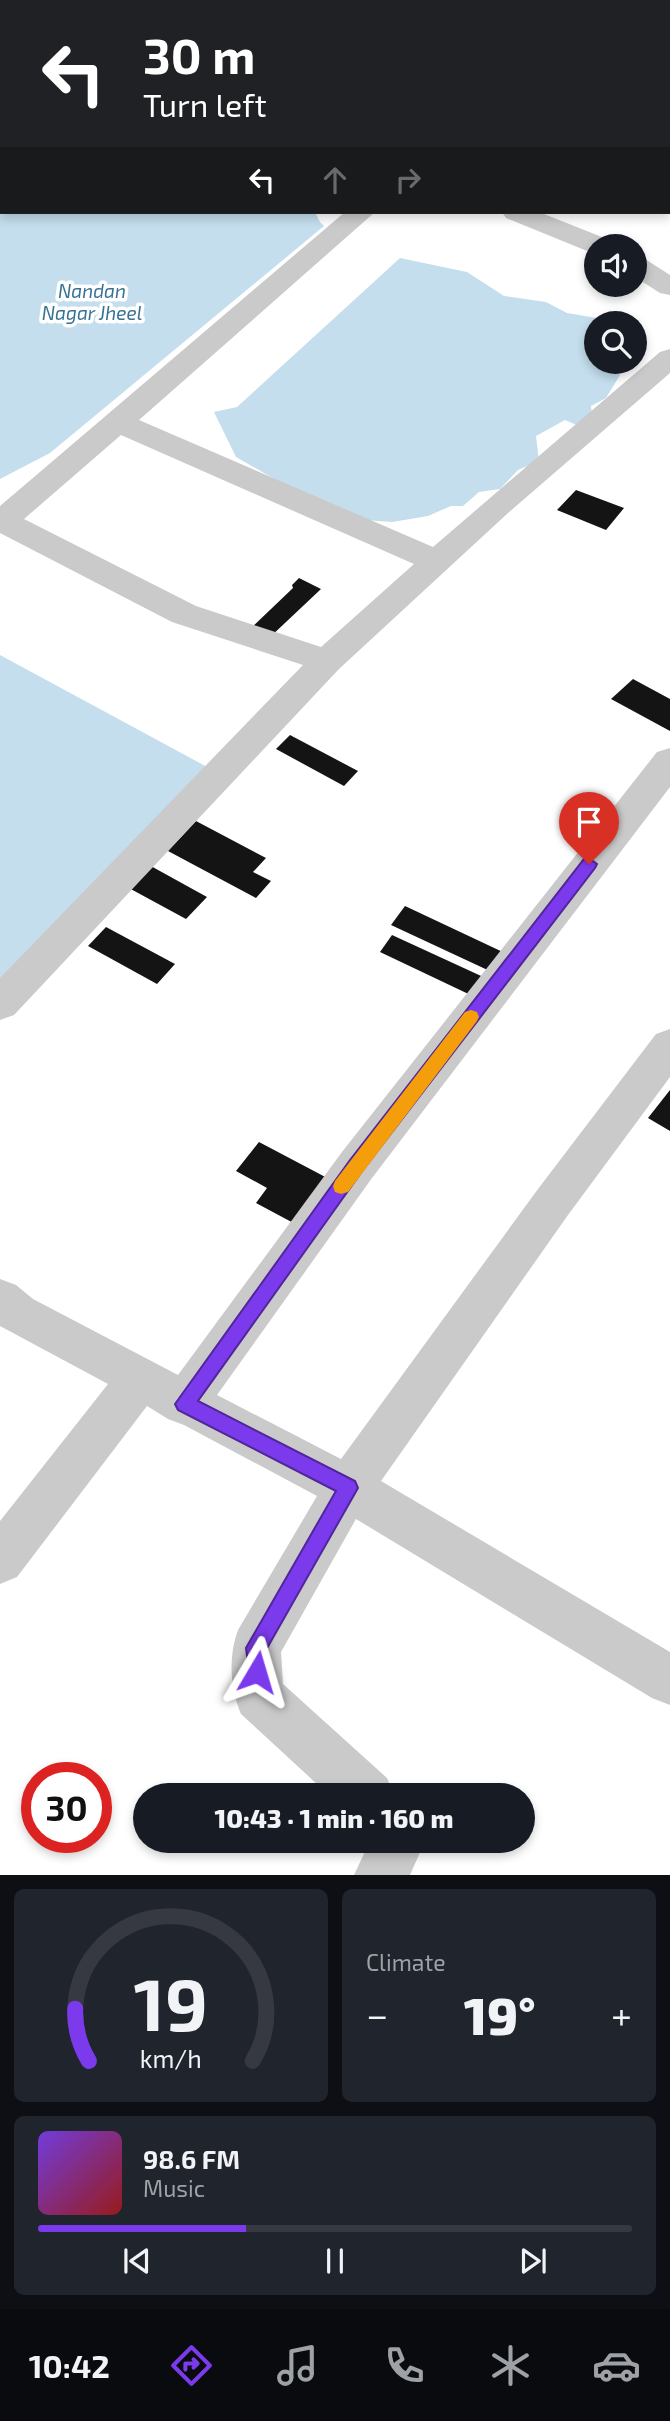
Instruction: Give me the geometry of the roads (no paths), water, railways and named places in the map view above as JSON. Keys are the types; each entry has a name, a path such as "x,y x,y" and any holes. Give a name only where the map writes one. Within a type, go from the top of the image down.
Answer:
{"street":[{"path":"327,661 184,614 1,522 359,214"},
{"path":"521,214 584,240"},
{"path":"647,273 670,287"},
{"path":"0,1004 327,661 437,561 670,358"},
{"path":"116,421 437,561"},
{"path":"184,1404 357,1165 670,761"},
{"path":"355,1783 259,1696 256,1648 348,1488 553,1202 670,1046"},
{"path":"0,1299 17,1313 184,1404 348,1488 670,1680"},
{"path":"0,1560 140,1379"},
{"path":"381,1875 393,1853"}],"water":[{"name":"Nandan Nagar Jheel","path":"0,214 316,214 324,226 50,453 0,479"},
{"path":"400,258 467,272 504,296 546,302 567,313 584,316 584,374 620,375 606,398 591,406 592,415 581,427 565,420 536,436 539,461 518,470 500,489 479,492 463,506 451,506 428,516 392,522 365,520 330,511 236,457 214,412 237,407"},
{"path":"0,655 209,768 0,985"}]}
